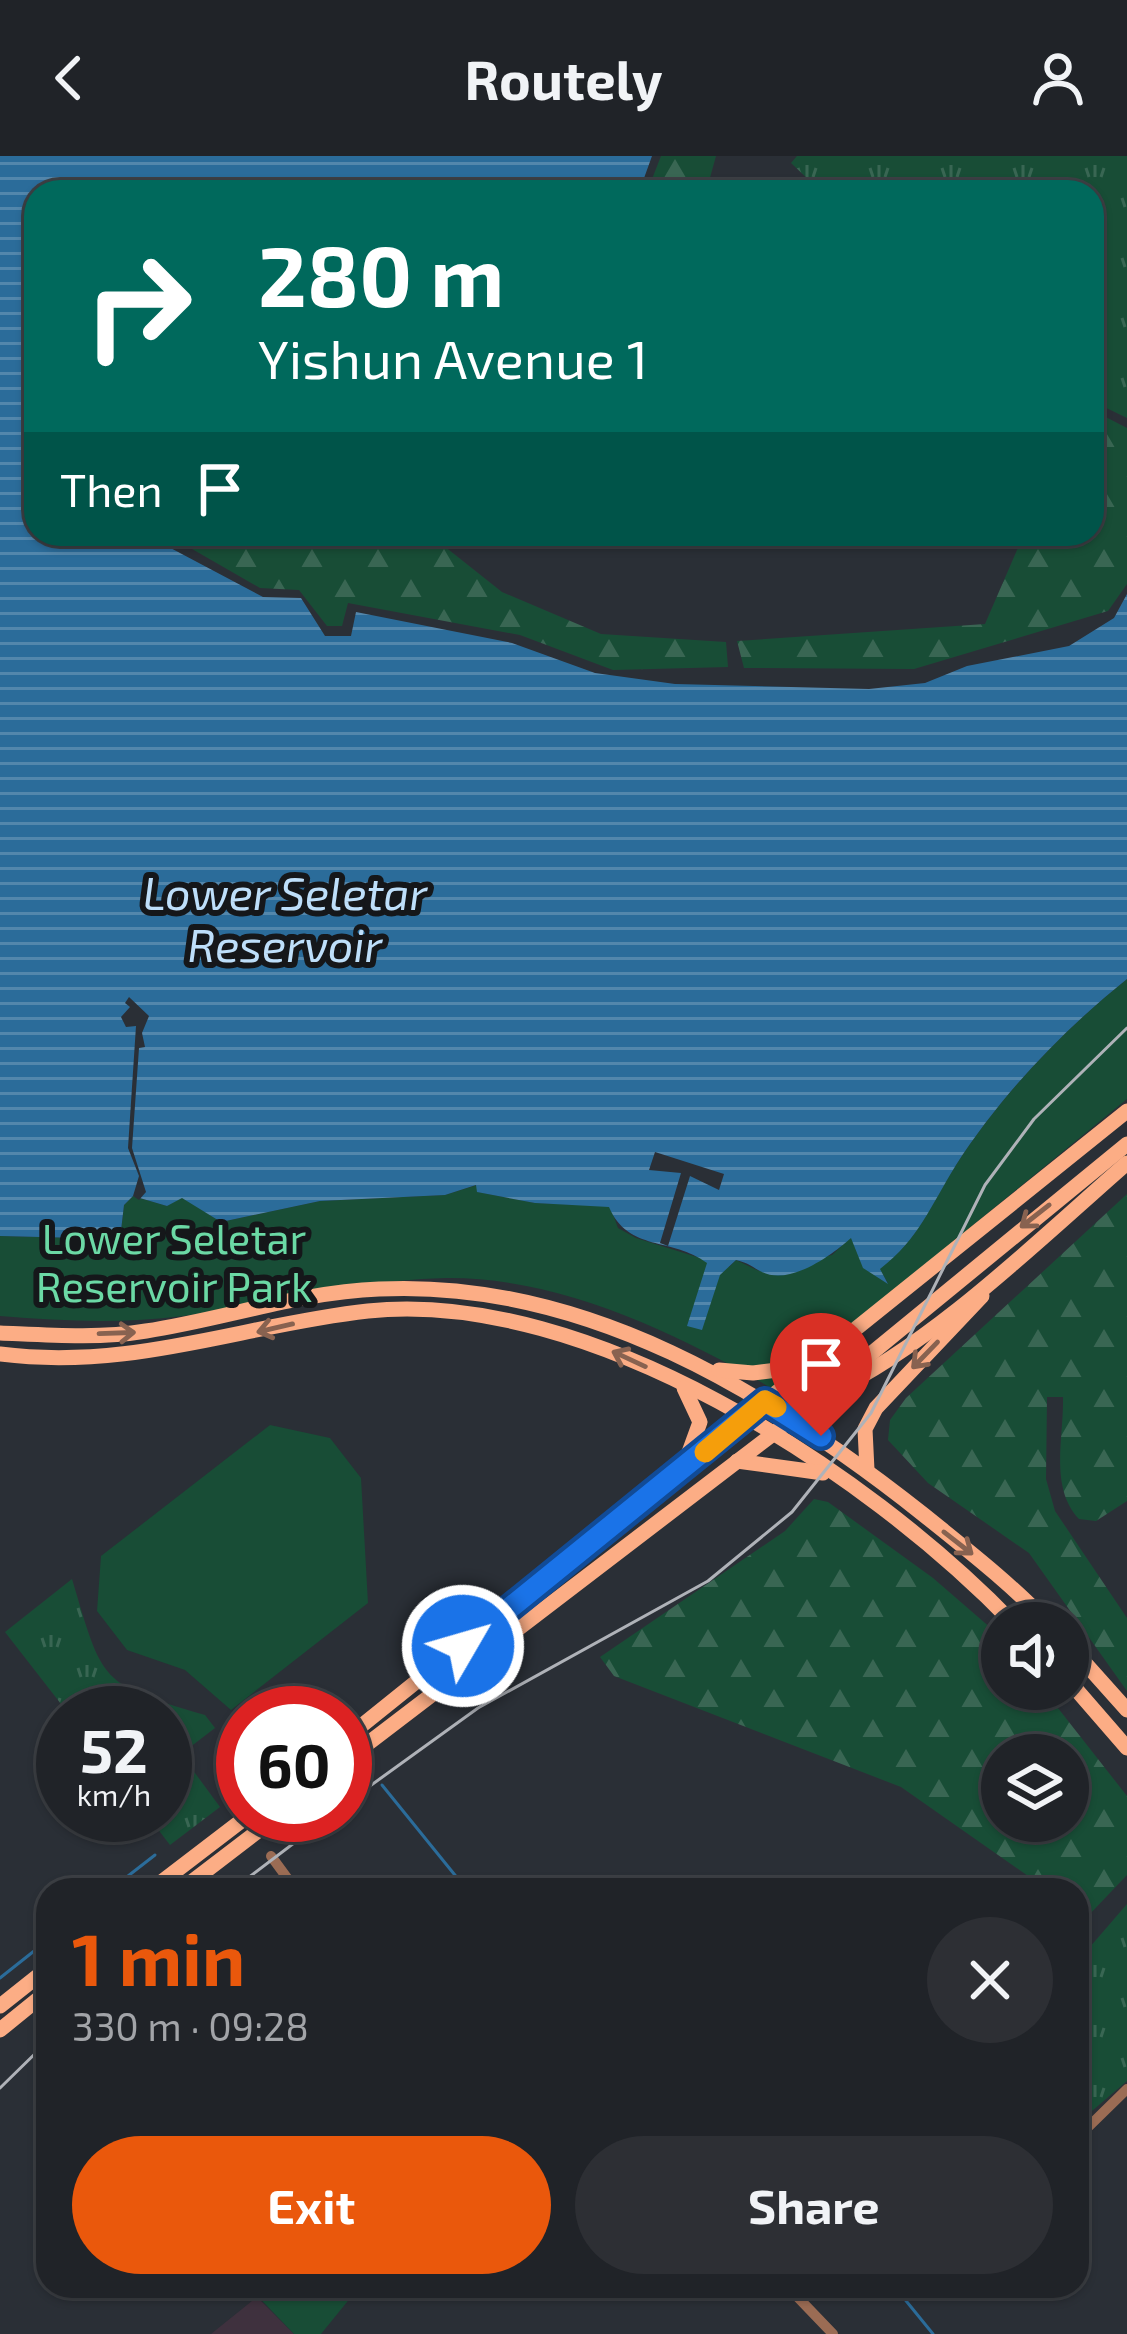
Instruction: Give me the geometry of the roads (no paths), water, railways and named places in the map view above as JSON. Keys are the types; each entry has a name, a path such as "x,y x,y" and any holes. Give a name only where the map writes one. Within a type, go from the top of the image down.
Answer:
{"main road":[{"path":"372,1718 1127,1112"},
{"path":"372,1740 773,1434 1127,1144"},
{"path":"812,1402 867,1374 1036,1242 1127,1163"},
{"path":"867,1470 865,1430 876,1408 1036,1242"},
{"path":"0,1333 142,1332 380,1288 485,1294 567,1314 704,1367 793,1418 867,1470 1026,1602"},
{"path":"0,1354 42,1358 156,1353 322,1317 404,1309 504,1317 574,1338 746,1418 830,1474 993,1602"},
{"path":"567,1314 587,1329 574,1338"},
{"path":"704,1367 753,1373 805,1366"},
{"path":"682,1385 700,1422 682,1471"},
{"path":"737,1461 830,1474"},
{"path":"1089,1667 1127,1710"},
{"path":"1089,1704 1127,1748"},
{"path":"167,1878 216,1840"},
{"path":"197,1878 244,1842"},
{"path":"3,2015 36,1981"},
{"path":"3,2015 36,1997"}],"street":[{"path":"271,1856 287,1878"},
{"path":"1089,2126 1127,2090"},
{"path":"798,2298 833,2334"}],"water":[{"name":"Lower Seletar Reservoir","path":"0,156 652,156 643,180 24,180 24,546 167,546 263,597 301,598 325,636 351,636 356,612 512,643 595,673 675,684 869,689 925,683 967,666 1069,646 1114,618 1127,594 1127,979 1056,1042 993,1114 915,1233 880,1269 888,1284 863,1268 851,1238 822,1260 785,1275 762,1272 736,1260 720,1275 702,1330 687,1326 707,1263 639,1238 617,1221 609,1207 535,1203 477,1192 476,1185 445,1195 320,1201 221,1222 182,1198 167,1206 133,1196 124,1205 120,1239 0,1236"}],"waterway":[{"path":"382,1785 457,1878"},
{"path":"125,1878 155,1855"},
{"path":"0,1978 36,1950"},
{"path":"904,2298 933,2334"}],"railway":[{"path":"372,1785 478,1708 708,1581 792,1512 871,1413 985,1185 1034,1119 1127,1028"},
{"path":"248,1878 295,1842"},
{"path":"0,2088 36,2053"}],"park label":[{"name":"Lower Seletar Reservoir Park","path":"174,1261"}]}
